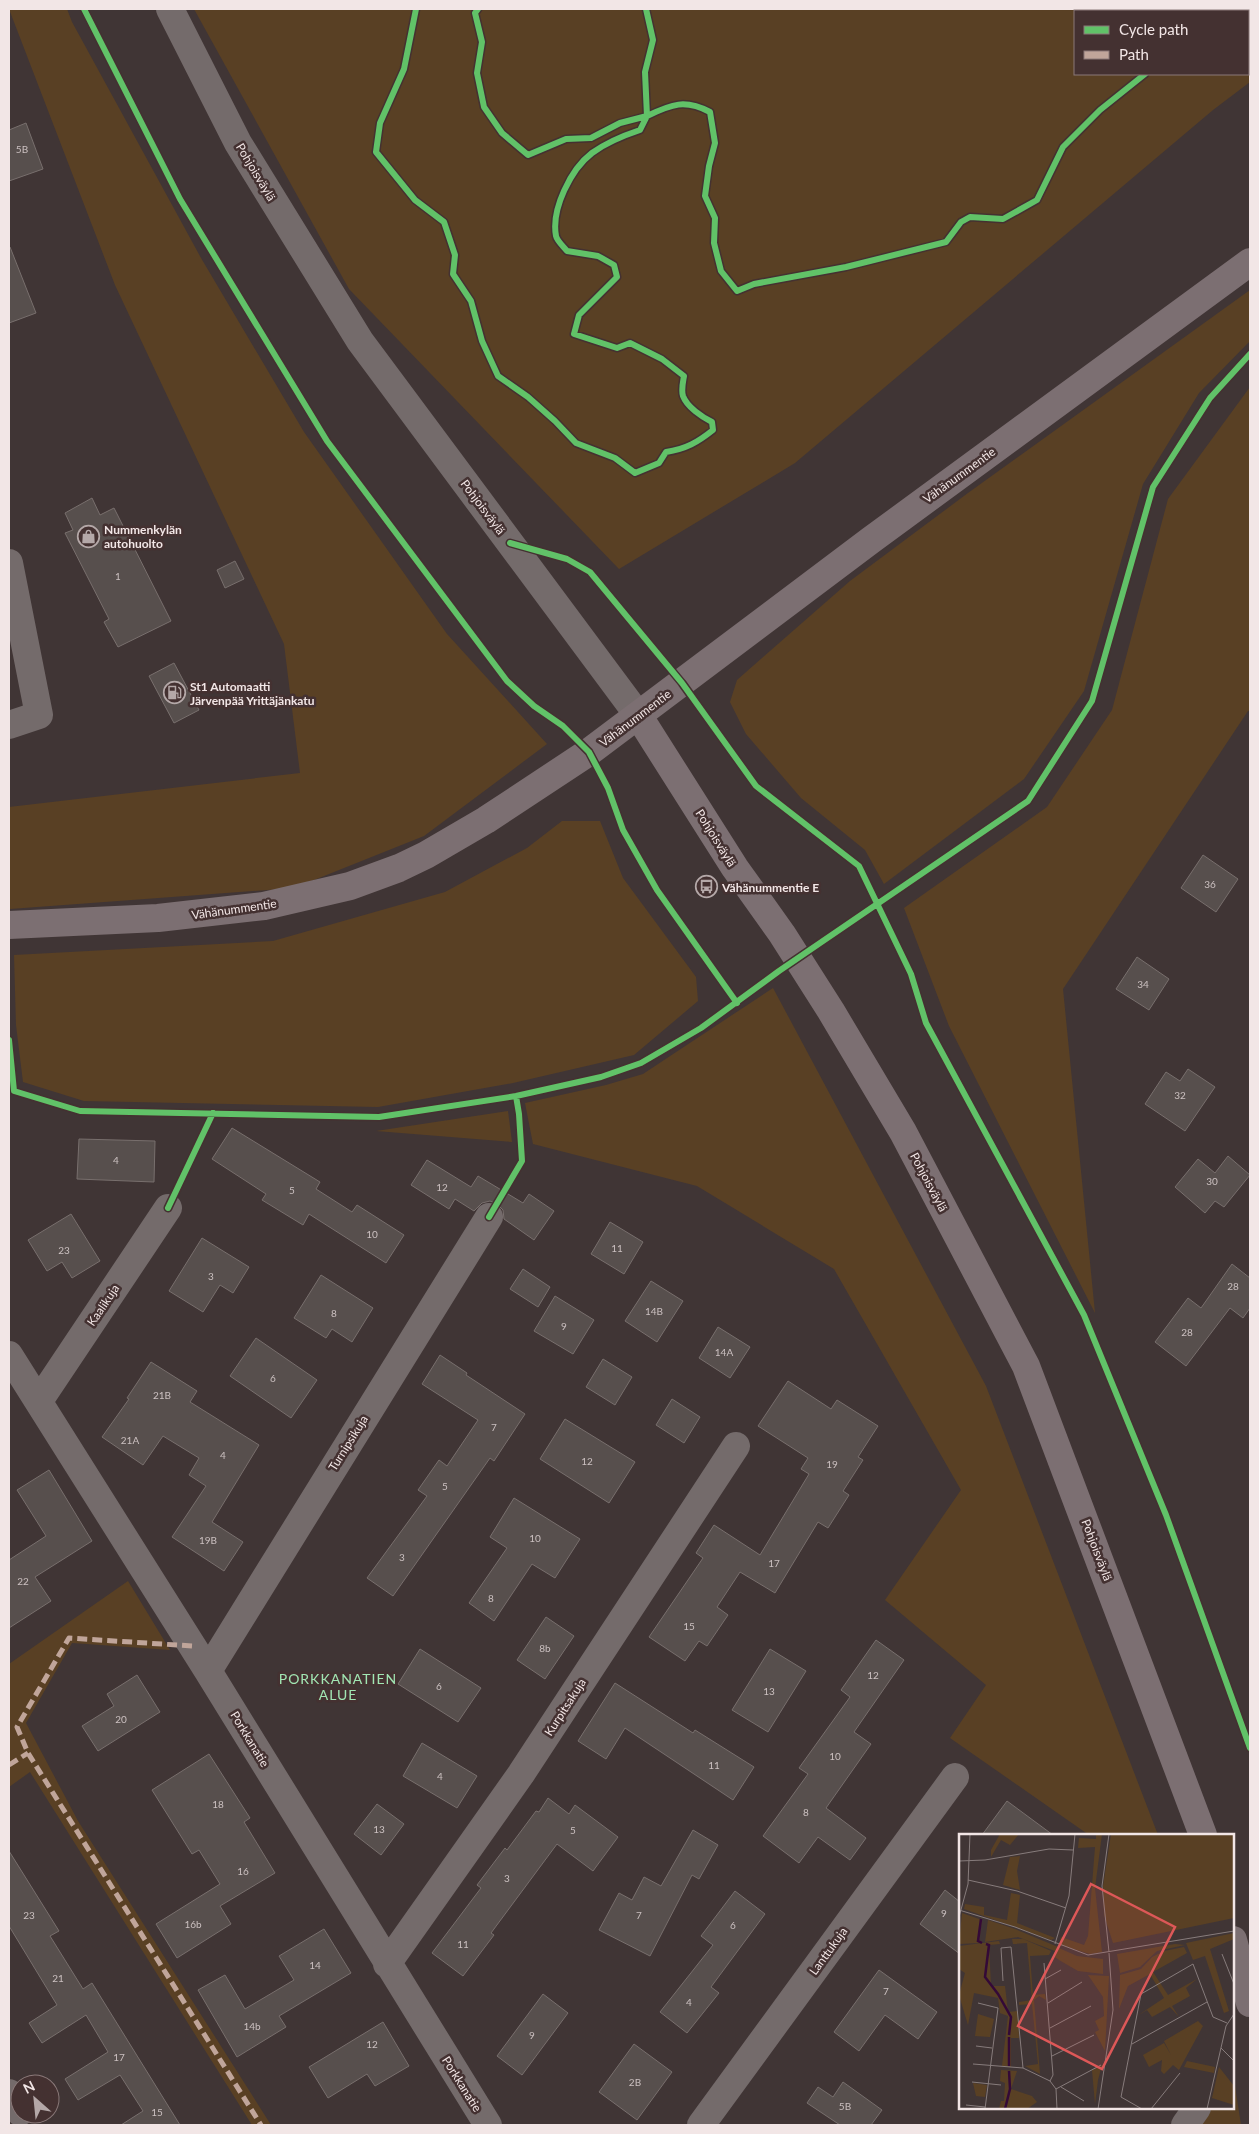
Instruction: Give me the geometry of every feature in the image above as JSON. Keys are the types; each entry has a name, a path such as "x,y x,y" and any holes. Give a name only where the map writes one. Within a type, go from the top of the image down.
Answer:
{"main road":[{"name":"Vähänummentie","path":"9,925 158,918 264,906 350,886 399,868 426,855 486,820 638,716 871,540 1250,262"},
{"name":"Pohjoisväylä","path":"638,716 735,868 782,934 903,1132 1026,1366 1203,1834"},
{"path":"1234,1944 1250,2003"}],"street":[{"name":"Pohjoisväylä","path":"170,9 238,143 360,341 638,716"},
{"path":"9,563 39,715 9,725"},
{"name":"Kaalikuja","path":"39,1401 168,1208"},
{"name":"Turnipsikuja","path":"208,1670 489,1217"},
{"name":"Porkkanatie","path":"9,1354 208,1670 387,1964 488,2125"},
{"name":"Kurpitsakuja","path":"387,1964 521,1774 736,1446"},
{"name":"Lanttukuja","path":"701,2125 955,1777"},
{"path":"1185,2125 1196,2109"}],"shaded area":[{"path":"9,9 67,9 72,22 201,258 304,432 447,634 547,744 424,836 294,888 10,909 9,807 300,773 284,644 115,285"},
{"path":"194,9 1250,9 1250,82 1213,110 795,463 619,569 349,289"},
{"path":"1250,290 1250,341 1199,393 1143,484 1084,691 1024,779 884,884 865,850 801,798 746,734 730,702 737,680 850,581 968,493"},
{"path":"1250,387 1250,711 1248,711 1063,989 1095,1313 949,1026 904,908 1047,807 1112,710 1168,499"},
{"path":"562,821 600,821 623,878 696,977 698,1001 634,1055 513,1083 378,1107 84,1101 23,1082 16,1025 14,955 273,941 445,892 527,848"},
{"path":"773,988 986,1386 1158,1834 1088,1834 950,1738 986,1685 885,1600 961,1490 834,1269 697,1186 533,1144 525,1103 606,1085 643,1074"},
{"path":"508,1111 512,1142 376,1131"},
{"path":"128,1581 170,1650 72,1643 26,1723 78,1821 271,2125 252,2125 30,1772 9,1787 9,1664"},
{"path":"1234,2086 1241,2125 1198,2125 1208,2109 1234,2109"}],"building":[{"path":"26,123 43,169 9,181 9,130"},
{"path":"9,248 36,313 9,323"},
{"path":"92,498 100,515 114,508 171,621 118,647 104,622 109,619 65,533 73,530 65,513"},
{"path":"235,561 244,579 225,588 217,570"},
{"name":"St1 Automaatti Järvenpää Yrittäjänkatu","path":"174,663 199,710 174,723 149,676"},
{"path":"1203,855 1238,879 1216,912 1181,888"},
{"path":"1137,957 1169,979 1149,1010 1116,989"},
{"path":"1188,1069 1215,1087 1185,1131 1145,1104 1166,1072 1180,1081"},
{"path":"232,1128 320,1182 316,1189 352,1212 357,1205 404,1235 386,1263 309,1214 303,1225 262,1200 266,1194 212,1159"},
{"path":"79,1139 155,1141 154,1182 77,1179"},
{"path":"1228,1156 1250,1175 1224,1207 1215,1201 1205,1213 1175,1187 1198,1159 1215,1173"},
{"path":"427,1160 471,1187 478,1176 523,1203 529,1194 554,1211 534,1240 504,1219 503,1210 497,1204 490,1201 482,1203 474,1211 455,1199 449,1209 411,1185"},
{"path":"71,1214 100,1261 72,1278 62,1262 47,1271 28,1240"},
{"path":"610,1222 643,1242 624,1274 591,1254"},
{"path":"202,1238 249,1267 233,1293 220,1285 203,1312 169,1291"},
{"path":"1232,1264 1250,1278 1250,1308 1243,1318 1230,1308 1186,1366 1155,1342 1188,1298 1201,1308"},
{"path":"523,1269 550,1287 538,1307 510,1289"},
{"path":"321,1275 373,1308 352,1342 332,1329 326,1338 294,1318"},
{"path":"651,1281 683,1301 657,1342 625,1321"},
{"path":"555,1296 594,1320 573,1354 534,1331"},
{"path":"718,1327 750,1347 730,1378 699,1358"},
{"path":"256,1338 317,1380 291,1418 230,1376"},
{"path":"440,1355 467,1373 466,1375 525,1414 494,1461 490,1458 393,1596 367,1578 427,1496 418,1490 439,1460 447,1466 478,1420 422,1384"},
{"path":"603,1359 632,1377 615,1405 586,1387"},
{"path":"151,1362 197,1391 190,1402 259,1445 212,1522 243,1542 224,1571 172,1537 206,1486 189,1475 199,1458 163,1436 143,1465 102,1437 129,1399 127,1398"},
{"path":"788,1381 831,1409 837,1400 878,1426 858,1457 863,1460 843,1491 849,1495 828,1528 818,1522 775,1593 740,1572 717,1607 728,1615 707,1646 699,1641 685,1661 649,1637 703,1558 696,1553 714,1525 760,1555 809,1474 801,1469 808,1458 758,1426"},
{"path":"672,1399 700,1417 684,1443 656,1425"},
{"path":"565,1419 635,1462 609,1503 540,1459"},
{"path":"49,1470 92,1541 35,1577 51,1601 9,1628 9,1560 46,1536 17,1490"},
{"path":"514,1498 580,1539 555,1578 532,1564 494,1621 469,1603 507,1548 490,1537"},
{"path":"546,1617 574,1636 545,1679 517,1660"},
{"path":"876,1640 904,1660 854,1732 871,1744 826,1808 866,1838 850,1860 818,1837 799,1863 763,1836 808,1774 799,1768 850,1697 841,1690"},
{"path":"420,1649 481,1688 458,1722 398,1684"},
{"path":"770,1649 806,1671 768,1732 732,1710"},
{"path":"137,1675 160,1712 98,1751 82,1726 114,1706 107,1694"},
{"path":"615,1683 693,1733 695,1730 754,1767 733,1800 625,1728 606,1759 578,1741"},
{"path":"422,1743 477,1776 457,1808 403,1776"},
{"path":"209,1754 250,1818 244,1822 275,1873 220,1906 231,1924 177,1958 156,1924 220,1884 199,1850 192,1854 152,1790"},
{"path":"548,1798 569,1814 575,1805 618,1837 593,1871 557,1844 491,1933 494,1935 463,1976 432,1953 481,1888 477,1885 505,1848 507,1850 536,1811 539,1812"},
{"path":"1007,1801 1052,1834 983,1834"},
{"path":"377,1804 404,1824 381,1855 354,1834"},
{"path":"693,1830 718,1845 699,1879 692,1875 650,1956 599,1930 619,1893 632,1900 644,1877 661,1886"},
{"path":"9,1851 59,1931 50,1936 83,1989 92,1983 180,2125 121,2125 143,2111 120,2075 78,2100 65,2079 108,2052 86,2015 42,2043 29,2023 57,2005 9,1926"},
{"path":"945,1890 959,1901 959,1953 920,1924"},
{"path":"735,1891 765,1914 711,1987 719,1993 687,2033 660,2012 713,1945 701,1936"},
{"path":"324,1929 351,1973 279,2016 286,2027 237,2057 198,1990 225,1975 245,2009 294,1980 279,1956"},
{"path":"879,1970 937,2012 918,2039 885,2015 859,2051 834,2032"},
{"path":"543,1994 568,2013 522,2075 497,2056"},
{"path":"383,2022 409,2066 375,2086 367,2074 328,2098 309,2067"},
{"path":"634,2044 672,2072 637,2120 599,2092"},
{"path":"843,2082 882,2110 871,2125 840,2125 807,2103 818,2087 833,2097"}],"marked path":[{"path":"192,1646 69,1638 17,1727 28,1753 261,2125"},
{"path":"9,1765 28,1753"}],"cycle path":[{"path":"84,9 180,199 327,441 507,681 534,706 563,726 589,752 608,788 623,830 657,890 737,1003"},
{"path":"416,9 404,69 380,123 376,152 415,200 444,222 455,255 453,274 471,301 482,341 498,376 528,397 576,443 615,458 635,473 659,463 666,452 686,447 702,438 713,430 712,422 691,408 682,394 684,376 662,359 630,343 617,348 574,334 579,315 617,277 614,265 598,256 567,251 556,236 555,225 564,190 577,169 592,153 615,140 640,130 647,116 664,108 686,104 710,112 715,143 709,166 705,196 715,218 714,243 721,271 737,291 754,284 846,267 946,242 961,222 970,217 1003,219 1037,200 1063,147 1100,110 1144,75"},
{"path":"478,9 475,13 482,42 477,73 484,107 502,133 528,155 566,139 591,138 620,123 647,116 645,72 653,40 646,9"},
{"path":"9,1040 14,1091 80,1111 379,1117 516,1096 601,1077 641,1063 701,1028 779,971 1028,801 1092,701 1153,487 1210,398 1250,354"},
{"path":"510,543 567,559 590,572 682,683 756,786 859,866 911,974 926,1023 1084,1315 1166,1515 1250,1748"},
{"path":"489,1217 522,1161 516,1096"},
{"path":"168,1208 213,1113"}],"place":[{"name":"Nummenkylän autohuolto","path":"88,536"},
{"name":"St1 Automaatti Järvenpää Yrittäjänkatu","path":"174,693"},
{"name":"Vähänummentie E","path":"706,887"}],"district":[{"name":"PORKKANATIEN ALUE","path":"338,1686"}]}
